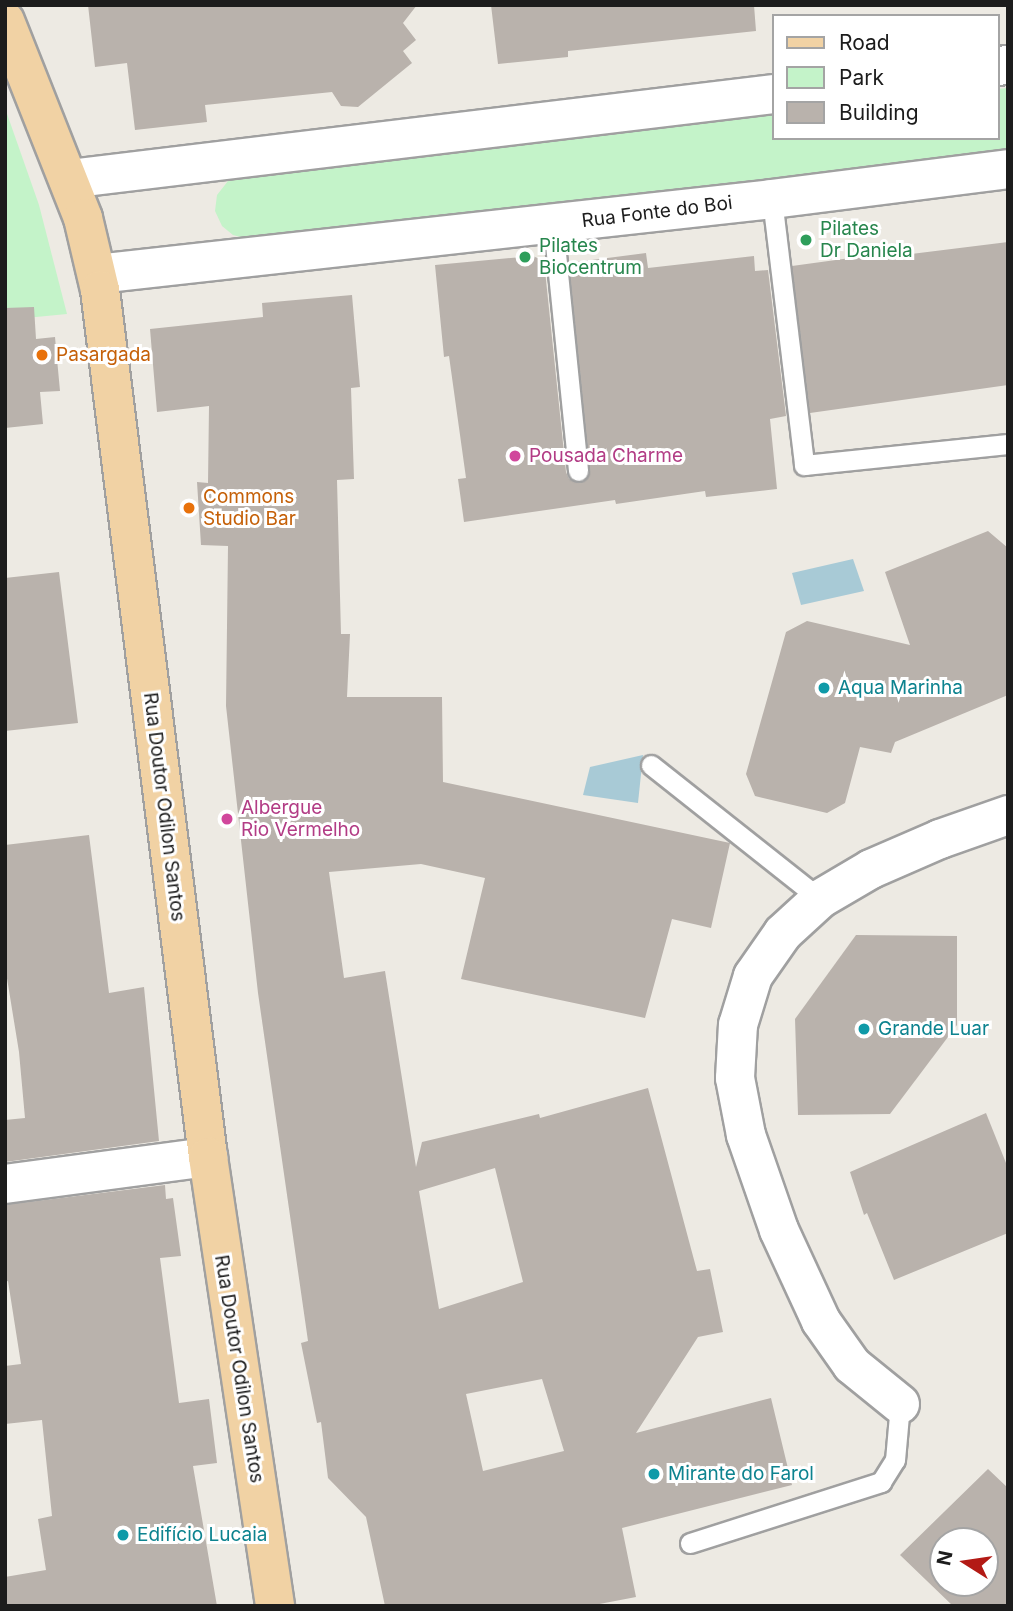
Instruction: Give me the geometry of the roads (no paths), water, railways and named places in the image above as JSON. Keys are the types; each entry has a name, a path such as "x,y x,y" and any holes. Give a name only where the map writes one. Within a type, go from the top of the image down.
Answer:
{"main road":[{"name":"Rua Doutor Odilon Santos","path":"5,22 83,218 97,274 208,1157 275,1606"}],"street":[{"path":"69,180 772,93"},
{"name":"Rua Fonte do Boi","path":"97,274 553,224 1008,169"},
{"path":"900,1404 852,1364 821,1321 767,1194 746,1135 735,1078 737,1026 753,976 783,933 820,899 871,869 940,839 1008,815"},
{"path":"5,1184 208,1157"}],"lane":[{"path":"772,198 804,465 1008,444"},
{"path":"553,224 578,471"},
{"path":"651,765 820,899"},
{"path":"690,1543 881,1482 895,1460 900,1404"}],"water":[{"path":"853,559 864,591 801,605 792,573"},
{"path":"643,755 638,803 583,795 590,767"}],"place":[{"name":"Pilates Dr Daniela","path":"806,240"},
{"name":"Pilates Biocentrum","path":"525,257"},
{"name":"Pasargada","path":"42,355"},
{"name":"Pousada Charme","path":"515,456"},
{"name":"Commons Studio Bar","path":"189,508"},
{"name":"Aqua Marinha","path":"824,688"},
{"name":"Albergue Rio Vermelho","path":"227,819"},
{"name":"Grande Luar","path":"864,1029"},
{"name":"Mirante do Farol","path":"654,1474"},
{"name":"Edifício Lucaia","path":"123,1535"}]}
